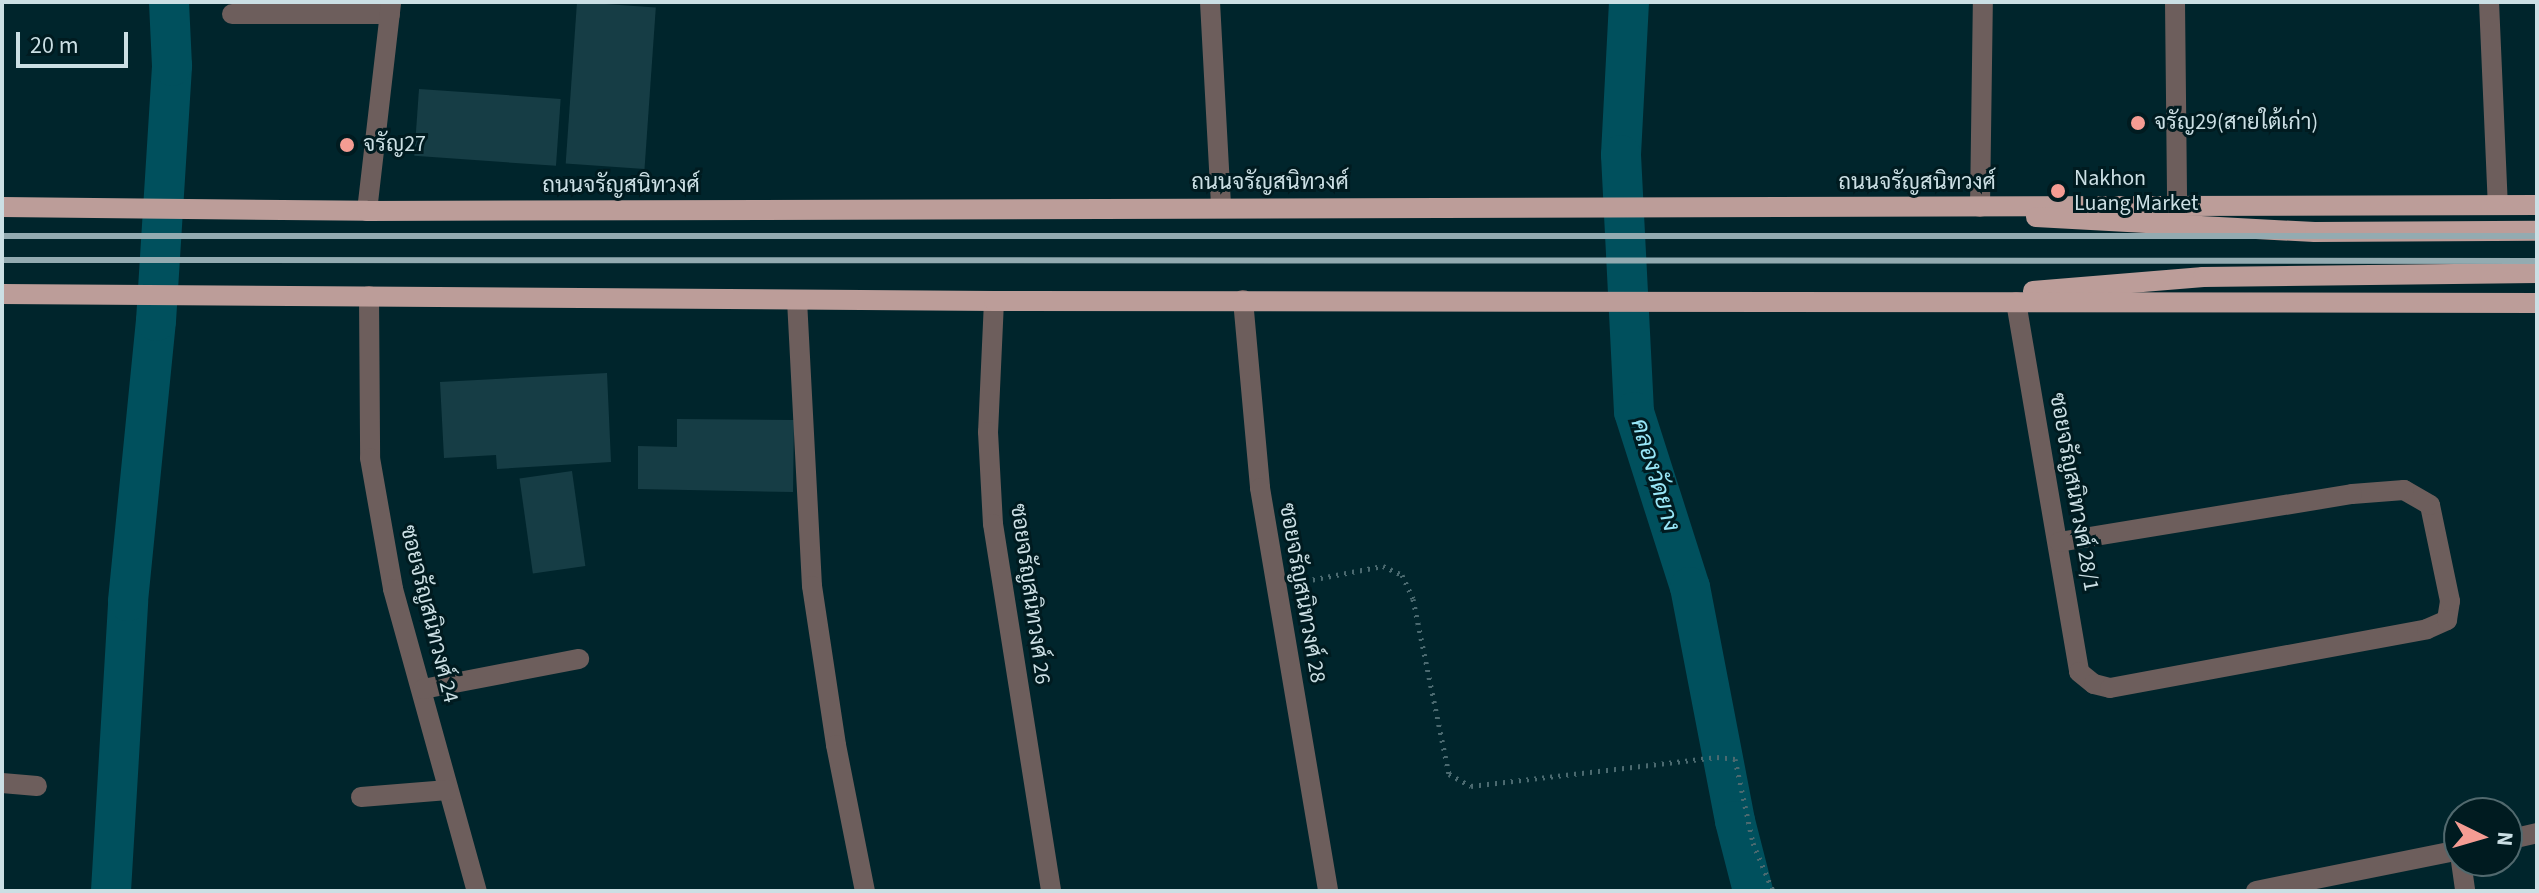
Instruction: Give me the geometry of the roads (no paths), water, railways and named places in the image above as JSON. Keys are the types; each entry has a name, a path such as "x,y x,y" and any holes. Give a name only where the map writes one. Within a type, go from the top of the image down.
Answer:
{"main road":[{"name":"ถนนจรัญสนิทวงศ์","path":"2,207 367,211 1660,205 1932,209 2177,204 2537,205"},
{"path":"1932,209 2109,223 2315,232 2537,231"},
{"path":"1934,302 2112,282 2315,274 2537,273"},
{"path":"2,294 994,301 2537,303"}],"street":[{"path":"1210,2 1221,207"},
{"path":"2175,2 2177,204"},
{"path":"2489,2 2498,205"},
{"path":"1980,207 1983,3"},
{"path":"232,14 390,8 367,211"},
{"name":"ซอยจรัญสนิทวงศ์ 24","path":"369,296 370,458 393,589 477,891"},
{"path":"797,300 812,586 834,732 865,891"},
{"name":"ซอยจรัญสนิทวงศ์ 28","path":"1243,300 1260,488 1328,891"},
{"name":"ซอยจรัญสนิทวงศ์ 26","path":"994,301 988,432 993,524 1051,891"},
{"name":"ซอยจรัญสนิทวงศ์ 28/1","path":"2016,302 2079,672 2094,684 2110,688 2427,629 2447,620 2450,601 2430,505 2404,490 2352,494 2059,542"},
{"path":"423,689 579,659"},
{"path":"2,783 37,786"},
{"path":"361,797 448,790"},
{"path":"2256,891 2443,853"}],"waterway":[{"path":"111,891 128,601 156,321 172,66 169,2"},
{"name":"คลองวัดยาง","path":"1629,2 1621,155 1634,412 1690,587 1735,821 1753,891"}],"railway":[{"path":"2,236 2537,236"},
{"path":"2,260 2537,261"}],"place":[{"name":"จรัญ29(สายใต้เก่า)","path":"2138,123"},
{"name":"จรัญ27","path":"347,145"},
{"name":"Nakhon Luang Market","path":"2058,191"}]}
